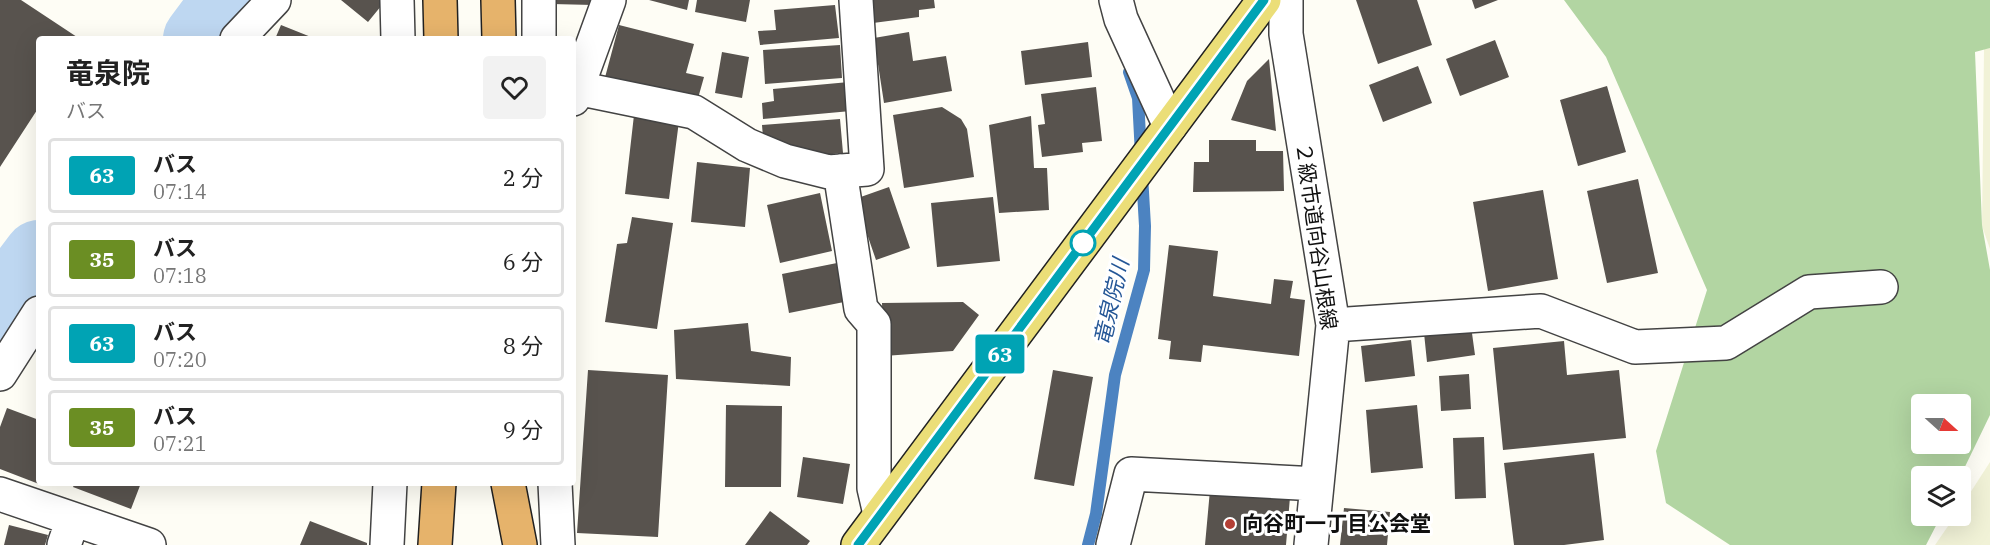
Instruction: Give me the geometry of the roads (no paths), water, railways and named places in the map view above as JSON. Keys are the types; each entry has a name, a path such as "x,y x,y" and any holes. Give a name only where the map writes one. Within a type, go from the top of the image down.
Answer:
{"highway":[{"path":"440,0 441,36"},
{"path":"498,0 499,36"},
{"path":"435,545 439,486"},
{"path":"446,486 446,545"},
{"path":"505,545 506,486"},
{"path":"507,486 520,545"}],"main road":[{"path":"858,545 1264,0"}],"street":[{"path":"240,36 273,0"},
{"path":"397,0 398,36"},
{"path":"539,0 540,36"},
{"path":"576,91 609,0"},
{"path":"576,94 694,112 747,145 785,162 829,172 867,169 856,0"},
{"path":"1116,0 1121,19 1170,126"},
{"name":"２級市道向谷山根線","path":"1286,0 1286,34 1333,325 1311,545"},
{"path":"840,171 861,309 874,324 874,488 880,514"},
{"path":"1333,325 1541,311 1635,347 1726,343 1809,292 1881,287"},
{"path":"0,374 36,318"},
{"path":"1113,545 1131,474 1317,484"},
{"path":"387,545 390,486"},
{"path":"555,486 558,545"},
{"path":"0,494 69,532 149,545"}],"waterway":[{"path":"201,36 228,0"},
{"name":"竜泉院川","path":"1129,72 1138,98 1141,155"},
{"name":"竜泉院川","path":"1088,545 1096,514 1115,375 1144,270 1145,226 1142,175"},
{"path":"0,308 36,260"}],"place":[{"name":"向谷町一丁目公会堂","path":"1230,524"}]}
